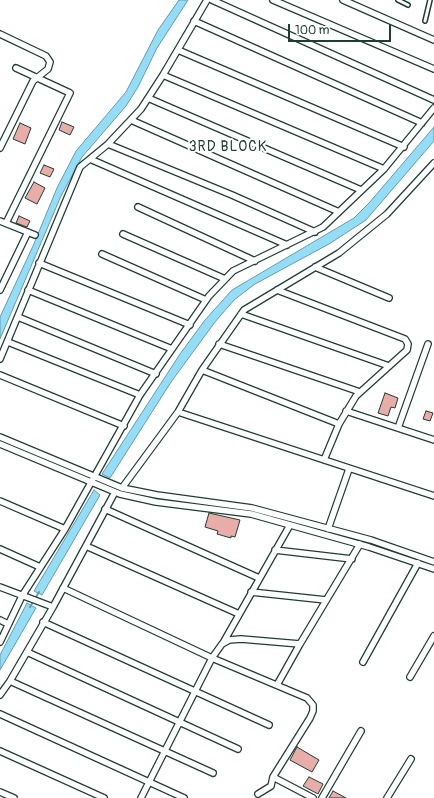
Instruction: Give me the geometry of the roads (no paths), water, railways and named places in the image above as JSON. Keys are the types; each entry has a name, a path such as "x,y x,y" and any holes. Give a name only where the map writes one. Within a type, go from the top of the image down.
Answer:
{"street":[{"path":"0,359 18,317 38,263 80,167 108,144 131,120 148,98 207,0"},
{"path":"212,0 434,100"},
{"path":"273,0 434,69"},
{"path":"343,0 434,40"},
{"path":"194,21 422,123"},
{"path":"0,34 49,58 50,62 48,69 35,78 0,148"},
{"path":"178,50 404,147"},
{"path":"6,223 70,93 16,68"},
{"path":"163,74 384,170"},
{"path":"148,98 361,190"},
{"path":"0,642 22,596 65,529 140,395 206,300 233,271 315,232 339,212 384,170 434,108"},
{"path":"131,120 339,212"},
{"path":"108,144 232,195 315,232"},
{"path":"90,159 287,245"},
{"path":"122,488 178,412 202,370 244,310 340,253 387,214 434,163"},
{"path":"138,207 255,261"},
{"path":"0,221 35,236"},
{"path":"0,290 28,232"},
{"path":"123,234 225,279"},
{"path":"102,254 206,300"},
{"path":"38,263 190,325"},
{"path":"316,267 389,298"},
{"path":"28,290 172,348"},
{"path":"277,290 407,341 408,348 360,392 346,411 324,460"},
{"path":"241,314 389,366"},
{"path":"18,317 156,374"},
{"path":"8,342 140,395"},
{"path":"220,344 360,392"},
{"path":"398,428 428,344"},
{"path":"202,370 339,424"},
{"path":"0,375 124,426"},
{"path":"346,411 434,440"},
{"path":"178,412 434,496"},
{"path":"0,437 122,488 157,495 252,508 371,540 434,562"},
{"path":"0,444 115,492 156,502 251,514 360,544 434,568"},
{"path":"328,529 349,469"},
{"path":"0,694 10,682 43,622 53,607 115,492"},
{"path":"0,502 65,529"},
{"path":"106,509 260,578"},
{"path":"141,798 212,658 222,644 290,525"},
{"path":"277,685 360,544"},
{"path":"86,546 239,614"},
{"path":"0,549 40,567"},
{"path":"275,550 352,559"},
{"path":"363,662 418,563"},
{"path":"0,587 44,605 53,607"},
{"path":"63,588 212,658 307,698 313,705 313,711 273,777 271,786 258,794"},
{"path":"251,592 326,600"},
{"path":"0,620 8,624"},
{"path":"43,622 269,725"},
{"path":"410,677 434,636"},
{"path":"222,644 229,640 241,639 300,644"},
{"path":"27,652 238,749"},
{"path":"10,682 213,773"},
{"path":"0,714 184,798"},
{"path":"322,798 361,731"},
{"path":"0,751 104,798"},
{"path":"387,798 411,759"},
{"path":"273,777 313,798"},
{"path":"0,792 14,798"}],"lane":[{"path":"398,0 408,5"},
{"path":"425,21 430,0"}],"water":[{"path":"179,0 188,0 157,48 138,87 126,106 82,157 61,196 0,339 0,317 33,246 57,188 76,151 126,92 158,30"},
{"path":"434,127 434,141 366,220 329,244 255,284 234,300 215,322 171,382 110,478 102,474 180,354 205,320 232,290 354,218 369,203"},
{"path":"94,490 100,495 42,595 34,591"},
{"path":"27,603 36,608 0,670 0,655"}],"waterway":[{"path":"30,607 39,592"}],"district":[{"name":"3RD BLOCK","path":"228,147"}]}
